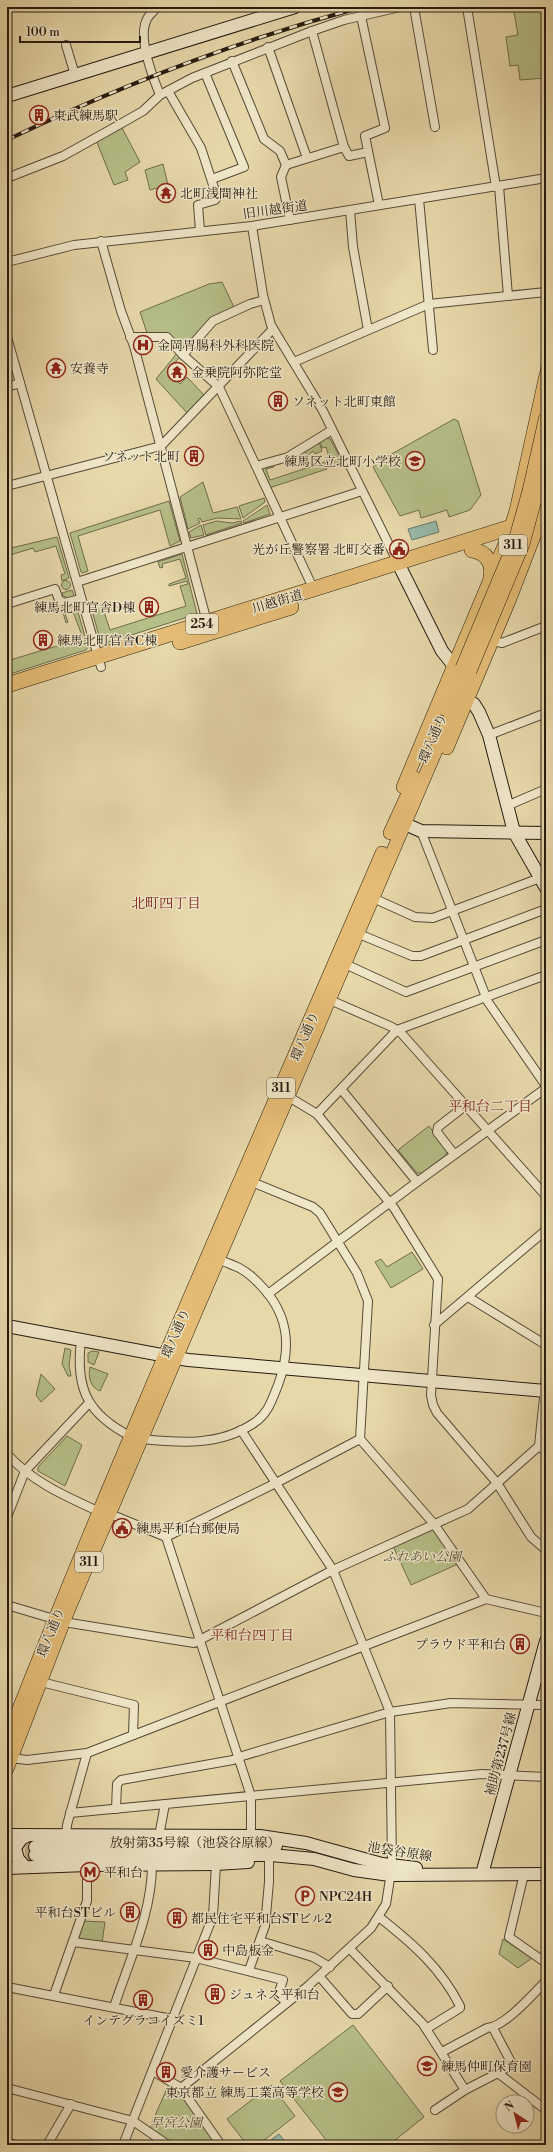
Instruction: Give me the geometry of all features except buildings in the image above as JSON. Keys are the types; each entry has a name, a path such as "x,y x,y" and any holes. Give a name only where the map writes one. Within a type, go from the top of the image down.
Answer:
{"highway":[{"name":"川越街道","path":"7,685 100,662 542,523"},
{"name":"川越街道","path":"7,696 207,622 314,590 472,550 509,534"},
{"path":"472,550 481,553 490,561 492,569 491,577"}],"main road":[{"path":"462,668 484,595 509,534 545,379"},
{"name":"環八通り","path":"7,1739 59,1621 400,822 514,544 530,491 546,416"},
{"name":"環八通り","path":"462,668 523,544 536,504 546,459"},
{"path":"527,460 546,464"},
{"path":"400,822 419,810 468,702 542,523 546,493"},
{"path":"484,595 494,587 501,586 508,592 509,601"},
{"name":"環八通り","path":"171,1357 219,1259 359,934 400,822"},
{"name":"環八通り","path":"9,1764 40,1682 59,1621"}],"street":[{"path":"157,7 147,19 144,26 151,72 160,95"},
{"path":"11,94 295,7"},
{"path":"7,178 63,156 143,111 160,95 232,61 312,31 361,16 400,7"},
{"path":"414,7 435,127"},
{"path":"467,7 498,186 508,296"},
{"path":"361,16 385,128 365,136 379,206"},
{"path":"312,31 344,147 350,156 368,152"},
{"path":"66,45 75,75"},
{"path":"268,47 307,158"},
{"path":"232,61 264,140 280,152 286,165 281,177 290,220"},
{"path":"205,73 244,168 212,179"},
{"path":"168,91 201,148 217,198 198,205 200,230"},
{"path":"286,165 344,147"},
{"name":"旧川越街道","path":"7,262 45,251 101,241 252,226 546,178"},
{"path":"419,199 433,350"},
{"path":"350,210 353,247 368,330"},
{"path":"252,226 264,300 273,329 294,362 332,430 442,651 462,668"},
{"path":"101,241 120,311 130,337 161,446 207,622"},
{"path":"294,362 429,304 546,292"},
{"path":"183,354 213,322 250,304 264,300"},
{"path":"7,486 161,446 273,329"},
{"path":"7,337 100,662"},
{"path":"130,337 167,337 219,387 314,590"},
{"path":"545,379 546,363"},
{"path":"7,387 20,383"},
{"path":"256,466 288,457 332,430"},
{"path":"77,582 362,492"},
{"path":"7,604 55,588 59,600 64,603 81,599"},
{"path":"493,641 502,643 546,626"},
{"path":"373,898 421,918 433,918 543,883 514,832 509,804 489,735 474,704 468,702"},
{"path":"489,735 546,713"},
{"path":"509,804 546,790"},
{"path":"400,822 421,831 546,833"},
{"path":"268,1294 454,1154 546,1087 485,996 421,831"},
{"path":"359,934 412,956 421,956 546,909"},
{"path":"346,964 406,992 546,940"},
{"path":"317,1114 397,1030 485,996 546,975"},
{"path":"330,1000 397,1030 546,1196"},
{"path":"341,1089 417,1182"},
{"path":"289,1097 317,1114 390,1203 438,1279 434,1325 432,1381 432,1400 435,1409 497,1483 531,1538 546,1550"},
{"path":"454,1154 437,1132 438,1127 465,1106"},
{"path":"252,1182 313,1207 320,1213 357,1273 368,1301 365,1376 360,1440 434,1524 486,1599"},
{"path":"434,1325 546,1230"},
{"path":"81,1341 79,1372 80,1382 89,1403 106,1422 137,1438 191,1443 220,1438 241,1430 258,1421 268,1410 284,1368 286,1344 285,1324 280,1311 268,1294 252,1276 219,1259"},
{"path":"468,1297 546,1345"},
{"path":"7,1326 171,1357 365,1376 545,1391"},
{"path":"7,1605 59,1621 192,1643 200,1640 333,1570 468,1509 539,1446 546,1378"},
{"path":"7,1517 25,1471 89,1403"},
{"path":"181,2088 350,1949 379,1917 386,1904 391,1870 390,1712 333,1570 241,1430"},
{"path":"7,1454 25,1471 60,1494 166,1537 360,1440"},
{"path":"539,1446 546,1452"},
{"path":"166,1537 251,1796 251,1836"},
{"path":"9,1764 27,1760 86,1753 486,1599 546,1613"},
{"name":"補助第237号線","path":"482,1874 546,1641"},
{"path":"40,1682 134,1705 133,1734"},
{"path":"116,1809 117,1784 121,1780 233,1760 390,1712 451,1703 546,1705"},
{"path":"66,1836 70,1813 86,1753"},
{"path":"70,1813 482,1774 546,1777"},
{"path":"159,1836 165,1804"},
{"path":"7,1835 251,1836 299,1842 348,1856"},
{"path":"26,1867 18,1859 15,1848 21,1839 28,1835"},
{"name":"放射第35号線（池袋谷原線）","path":"348,1856 296,1847 248,1844 35,1851 265,1855 314,1859 354,1870"},
{"path":"7,1868 88,1865 242,1863 265,1855 269,1882 265,1926 249,1970"},
{"name":"池袋谷原線","path":"348,1856 391,1870"},
{"path":"123,2145 213,1916 216,1864"},
{"path":"54,1995 87,1900 88,1865"},
{"path":"114,2007 147,1910 152,1881 152,1865"},
{"name":"池袋谷原線","path":"354,1870 482,1874 546,1874"},
{"path":"524,1874 509,1936 546,1963"},
{"path":"379,1917 401,1934 439,1972 450,1985 460,2006 460,2008 426,2029"},
{"path":"260,1941 306,1954 330,1967"},
{"path":"73,1942 196,1958 249,1970 283,1980 278,1994 287,2002"},
{"path":"350,1949 388,1986 426,2029 465,2090"},
{"path":"319,1976 352,2014 358,2014 388,1986"},
{"path":"442,2052 487,2028 493,2028 520,2007 546,1981"},
{"path":"7,1986 172,2019"},
{"path":"435,2110 465,2090 512,2064 493,2028"},
{"path":"153,2071 181,2088 221,2145"},
{"path":"498,2073 546,2110"},
{"path":"7,2089 72,2104 133,2121 168,2145"},
{"path":"47,2145 72,2104"},
{"path":"7,2142 15,2145"}],"green space":[{"path":"513,7 546,7 546,78 520,80 518,65 510,66 506,37 518,35"},
{"path":"121,126 140,162 125,172 128,180 114,185 96,140"},
{"path":"163,164 168,185 150,190 145,170"},
{"path":"222,282 234,307 211,319 185,347 181,348 170,335 147,333 140,312 209,284"},
{"path":"178,352 181,356 167,371 180,384 187,377 204,395 188,414 156,379"},
{"path":"454,419 458,421 481,495 470,510 449,517 447,510 421,518 419,510 400,516 373,467 381,460"},
{"path":"326,438 330,439 342,461 341,464 332,467 326,447 322,448 320,441"},
{"path":"319,442 322,451 315,454 313,451 307,456 305,451"},
{"path":"325,462 327,469 269,488 261,470 263,465 273,464 274,467 266,469 270,480"},
{"path":"203,482 213,513 237,507 241,519 217,518 202,522 200,518 198,519 200,523 188,529 180,497"},
{"path":"264,498 265,502 243,518 239,506"},
{"path":"169,501 180,541 170,546 160,510 78,536 88,571 81,572 70,533"},
{"path":"267,505 270,514 244,523 243,521"},
{"path":"217,521 232,523 241,521 242,523 206,535 203,525"},
{"path":"201,525 204,535 191,538 189,532"},
{"path":"57,537 69,578 62,581 61,575 65,574 56,546 35,552 33,548 7,556 7,549"},
{"path":"182,554 197,614 103,644 101,643 91,607 115,601 117,608 106,612 105,615 110,630 186,606 180,586 188,584 187,581 169,586 169,584 186,578 180,559 162,564 163,567 160,568 158,562"},
{"path":"66,580 71,585 66,590 61,585"},
{"path":"72,590 74,596 68,598 62,595 62,593"},
{"path":"76,605 88,647 86,650 7,675 7,661 83,638 73,612 65,614 68,622 66,623 62,609"},
{"path":"429,1126 447,1151 446,1155 422,1173 417,1173 398,1150"},
{"path":"412,1252 423,1269 391,1288 375,1262 381,1259 387,1267"},
{"path":"65,1348 71,1350 69,1365 71,1376 68,1376 62,1364"},
{"path":"92,1351 99,1352 94,1365 88,1362 88,1353"},
{"path":"90,1367 108,1374 100,1391 94,1387 90,1381"},
{"path":"41,1374 55,1389 41,1402 36,1395"},
{"path":"67,1436 82,1445 65,1486 38,1471 38,1467"},
{"name":"ふれあい公園","path":"430,1529 434,1530 458,1564 411,1585 393,1546"},
{"path":"82,1921 105,1922 102,1943 77,1941"},
{"path":"503,1939 532,1958 518,1968 499,1954"},
{"path":"353,2025 424,2117 389,2145 330,2145 280,2081"},
{"name":"早宮公園","path":"169,2084 179,2090 219,2145 174,2145 149,2129"},
{"path":"271,2085 295,2116 258,2145 247,2145 227,2119"}],"shaded area":[{"path":"436,521 439,532 412,540 408,529"},
{"path":"279,2134 288,2145 264,2145"}],"tunnel":[{"path":"7,1847 35,1847"},
{"path":"7,1855 35,1855"}],"railway":[{"path":"7,140 137,82 181,65 271,34 362,7"}],"place":[{"name":"東武練馬駅","path":"39,115"},
{"name":"北町浅間神社","path":"166,193"},
{"name":"金岡胃腸科外科医院","path":"143,345"},
{"name":"安養寺","path":"56,368"},
{"name":"金乗院阿弥陀堂","path":"177,372"},
{"name":"ソネット北町東館","path":"278,401"},
{"name":"ソネット北町","path":"194,456"},
{"name":"練馬区立北町小学校","path":"415,461"},
{"name":"光が丘警察署 北町交番","path":"399,549"},
{"name":"練馬北町官舎D棟","path":"149,607"},
{"name":"練馬北町官舎C棟","path":"43,640"},
{"name":"練馬平和台郵便局","path":"122,1528"},
{"name":"プラウド平和台","path":"520,1644"},
{"name":"平和台","path":"90,1872"},
{"name":"NPC24H","path":"305,1896"},
{"name":"平和台STビル","path":"130,1912"},
{"name":"都民住宅平和台STビル2","path":"177,1918"},
{"name":"中島板金","path":"208,1950"},
{"name":"ジュネス平和台","path":"215,1994"},
{"name":"インテグラコイズミ1","path":"143,2000"},
{"name":"練馬仲町保育園","path":"427,2066"},
{"name":"愛介護サービス","path":"166,2072"},
{"name":"東京都立 練馬工業高等学校","path":"338,2092"}],"district":[{"name":"北町四丁目","path":"166,903"},
{"name":"平和台二丁目","path":"490,1106"},
{"name":"平和台四丁目","path":"252,1635"}]}
